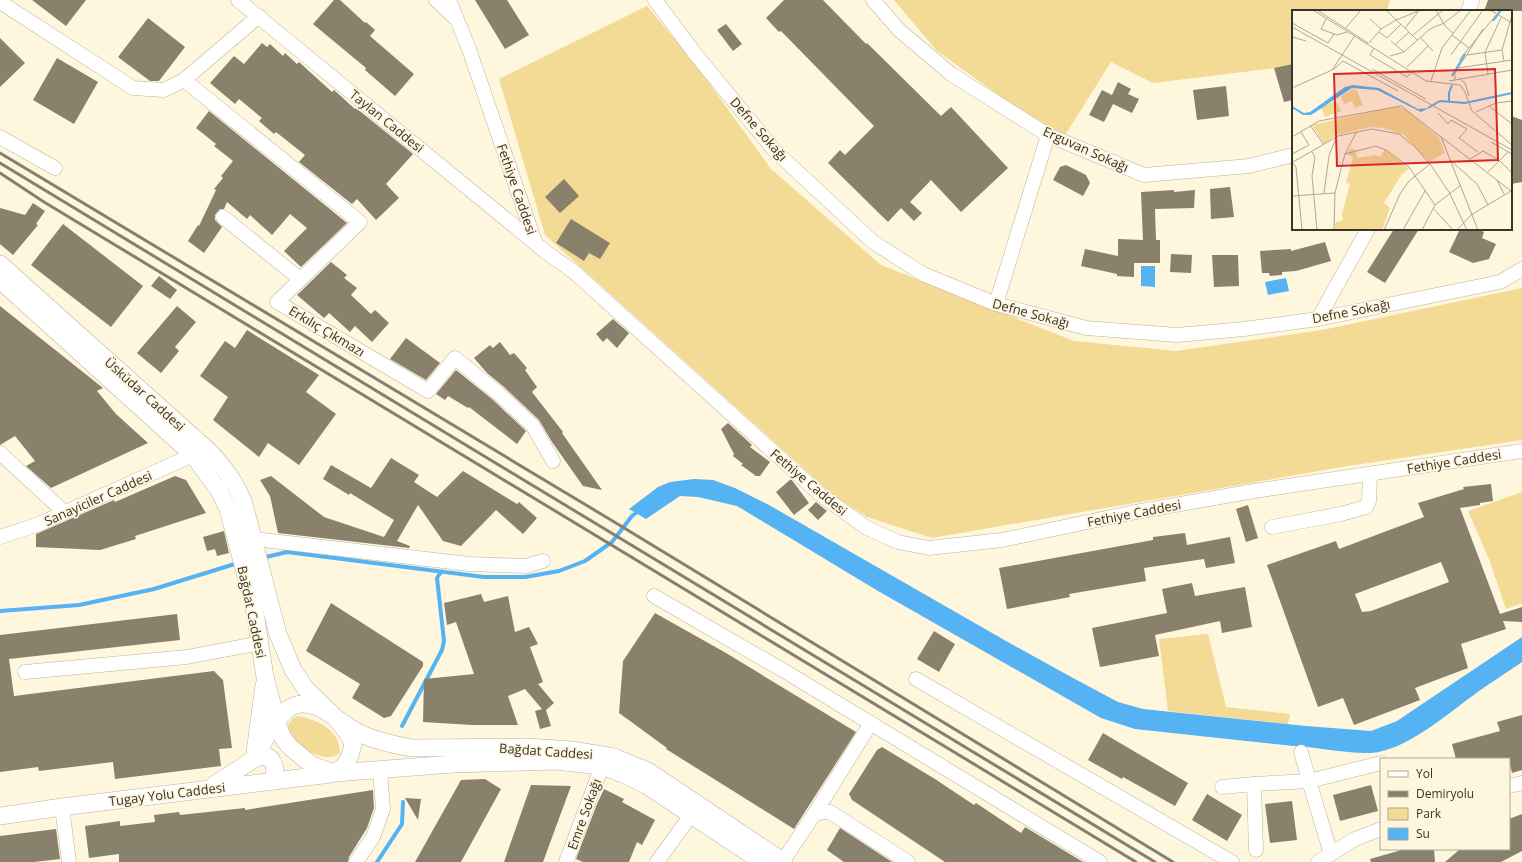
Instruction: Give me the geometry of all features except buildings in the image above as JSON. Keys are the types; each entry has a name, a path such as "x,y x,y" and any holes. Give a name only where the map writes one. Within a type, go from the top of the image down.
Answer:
{"main road":[{"name":"Üsküdar Caddesi","path":"0,264 211,453 227,471 237,487 244,504 255,543"},
{"name":"Üsküdar Caddesi","path":"0,280 194,455 211,477 224,500 239,550"},
{"name":"Bağdat Caddesi","path":"255,543 278,634 293,670 305,688 334,716 349,734 353,744 350,756 344,766 334,774"},
{"name":"Bağdat Caddesi","path":"239,550 254,606 265,677 276,721 283,738 298,754 312,765 334,774 454,764 555,761 602,766 637,780 762,862"},
{"path":"254,759 265,677"},
{"name":"Bağdat Caddesi","path":"276,721 289,708 306,703 334,716 358,733 395,745 412,748 527,747 572,750 614,757 648,771 783,862"},
{"path":"254,759 276,721"},
{"path":"209,788 235,773 254,759 262,756 270,758 273,763 275,772 272,782"},
{"name":"Tugay Yolu Caddesi","path":"0,816 209,788 334,774"}],"street":[{"name":"Taylan Caddesi","path":"238,0 535,243"},
{"path":"436,0 456,19"},
{"name":"Fethiye Caddesi","path":"449,0 471,56 535,243 574,272 821,495 867,528 898,542 929,548 1002,540 1130,513 1254,491 1522,451"},
{"name":"Defne Sokağı","path":"655,0 696,55 776,151 873,242 923,274 996,304 1086,328 1177,335 1244,329 1318,318 1500,282 1522,269"},
{"name":"Erguvan Sokağı","path":"873,0 899,30 951,74 1048,135 1144,175 1249,166 1292,155"},
{"path":"1468,10 1472,0"},
{"path":"0,2 133,88 164,90 184,80 259,16"},
{"name":"Erkılıç Çıkmazı","path":"184,80 360,222 277,302 428,391 455,358 498,393 533,426 553,460"},
{"path":"996,304 1048,135"},
{"path":"0,137 55,168"},
{"path":"223,218 300,279"},
{"path":"1318,318 1367,230"},
{"path":"0,453 64,512"},
{"name":"Sanayiciler Caddesi","path":"0,537 39,524 130,485 194,455"},
{"path":"1272,526 1341,514 1366,507 1369,502 1370,474"},
{"path":"255,543 469,564 526,566 543,561"},
{"path":"654,596 786,672 1100,862"},
{"path":"25,672 187,657 260,643"},
{"path":"916,679 1232,862"},
{"path":"783,862 870,723"},
{"path":"1302,752 1331,854"},
{"path":"1222,787 1309,781 1380,763"},
{"name":"Emre Sokağı","path":"566,862 602,766"},
{"path":"356,862 373,837 383,809 380,769"},
{"path":"1510,786 1522,783"},
{"path":"1254,784 1256,850"},
{"path":"62,807 69,862"},
{"path":"815,813 830,812 908,862"},
{"path":"657,862 691,815"},
{"path":"1318,862 1355,839 1380,829"}],"green space":[{"path":"894,0 1390,0 1387,10 1292,10 1292,66 1153,83 1111,62 1062,140 937,51"},
{"path":"647,6 696,65 771,169 881,265 1074,341 1176,351 1322,330 1522,288 1522,440 1348,466 932,538 867,517 833,495 545,235 499,79"},
{"path":"1522,492 1522,603 1506,609 1489,559 1468,511"},
{"path":"1208,634 1226,707 1290,714 1288,724 1168,711 1159,639"},
{"path":"298,716 320,723 332,732 339,745 340,753 334,756 322,757 310,752 294,740 288,725 293,718"}],"water":[{"path":"1141,266 1155,266 1155,287 1141,286"},
{"path":"1286,278 1289,291 1268,295 1265,282"},
{"path":"694,479 713,480 735,488 769,505 1073,678 1118,702 1143,709 1306,726 1371,731 1397,721 1522,637 1522,662 1427,729 1413,738 1384,751 1362,753 1135,729 1101,718 878,591 737,506 698,497 680,496 646,519 629,509 658,487 670,482"}],"waterway":[{"path":"262,558 287,552 484,577 525,577 559,571 585,561 612,542 632,516 640,510"},
{"path":"0,611 79,605 154,589 238,563"},
{"path":"402,726 442,650 444,641 437,578 441,572"},
{"path":"377,862 402,824 403,802"}],"railway":[{"path":"0,153 611,520 1173,862"},
{"path":"0,163 1155,862"},
{"path":"0,173 44,202 1136,862"}]}
